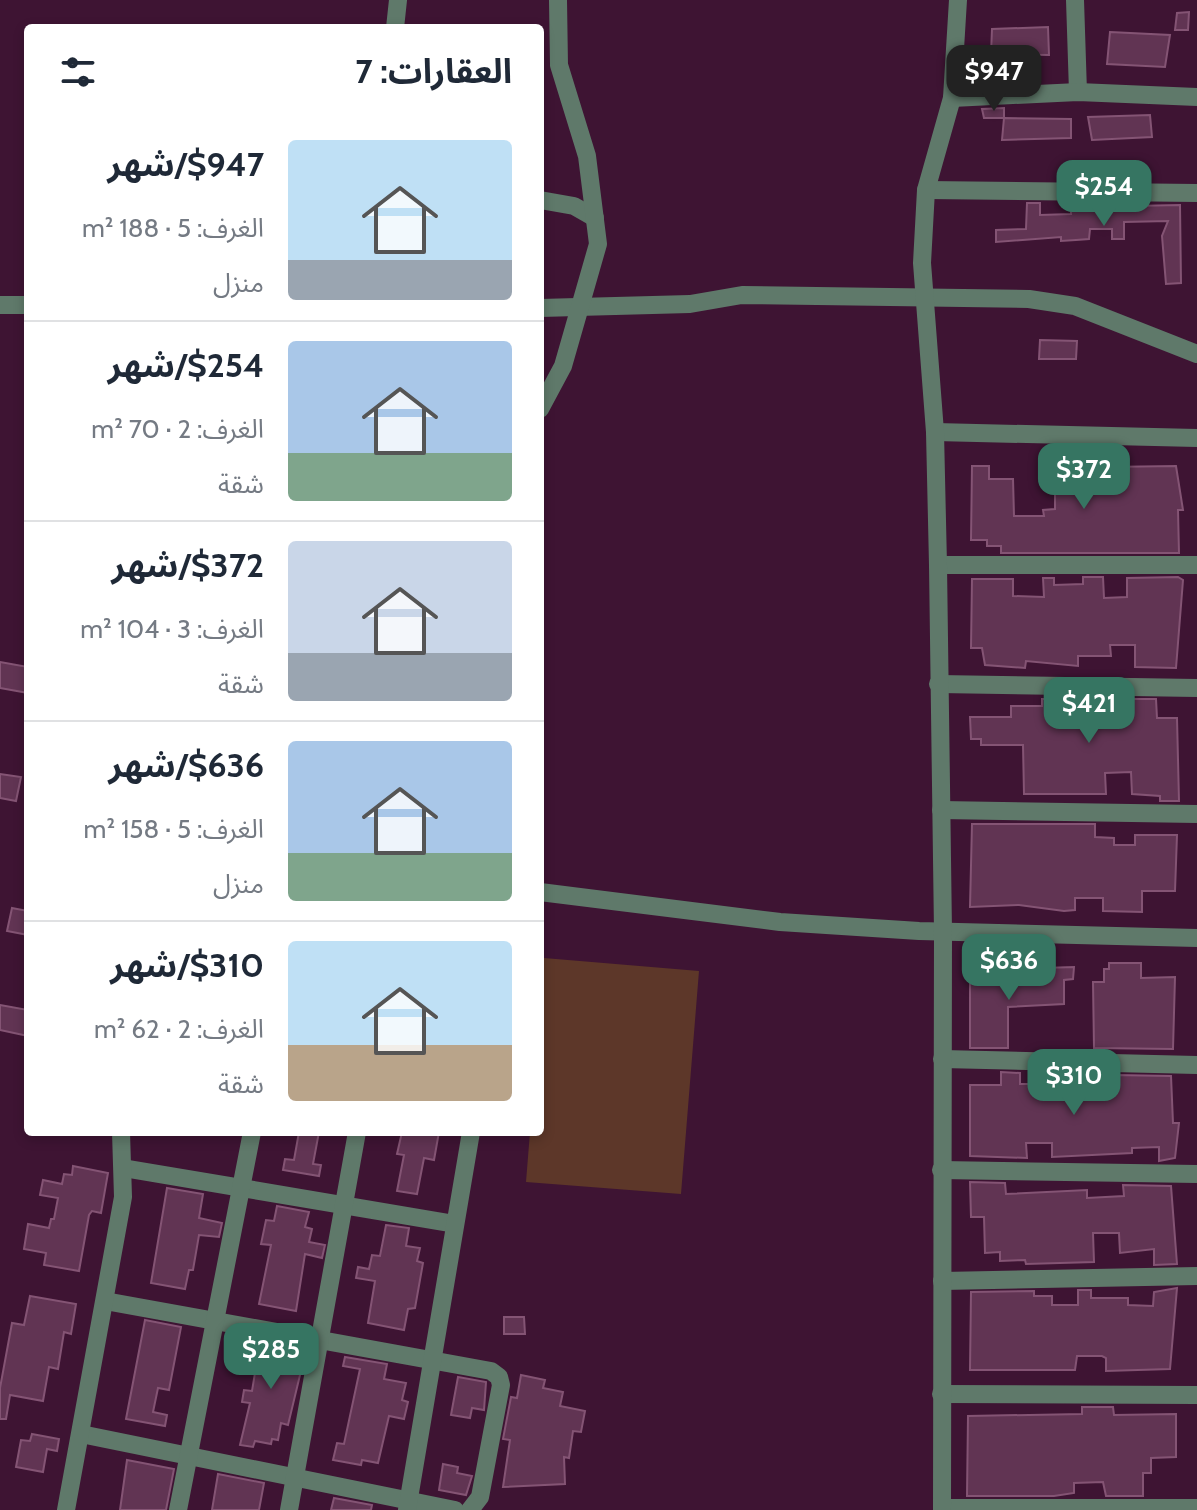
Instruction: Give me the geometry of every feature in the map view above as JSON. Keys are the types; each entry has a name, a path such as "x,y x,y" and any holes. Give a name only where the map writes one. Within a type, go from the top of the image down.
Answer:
{"street":[{"path":"395,24 398,0"},
{"path":"544,402 563,366 598,244 587,156 559,65 558,0"},
{"path":"958,0 952,98 926,190 922,263 935,432 938,565 943,932 942,1509 1197,1508"},
{"path":"1075,0 1078,92"},
{"path":"952,98 1078,92 1197,97"},
{"path":"926,190 1197,193"},
{"path":"544,201 574,206 595,218"},
{"path":"544,308 690,304 742,295 990,296 1075,306 1197,354"},
{"path":"0,305 24,305"},
{"path":"935,432 1197,438"},
{"path":"938,565 1197,565"},
{"path":"938,684 1197,688"},
{"path":"941,810 1197,814"},
{"path":"544,892 780,922 943,932 1197,938"},
{"path":"942,1059 1197,1065"},
{"path":"66,1510 123,1197 121,1136"},
{"path":"178,1510 251,1136"},
{"path":"289,1510 356,1136"},
{"path":"408,1504 470,1136"},
{"path":"123,1168 455,1224"},
{"path":"941,1170 1197,1174"},
{"path":"942,1281 1197,1276"},
{"path":"105,1301 491,1371 499,1377 501,1385 480,1497 470,1510"},
{"path":"941,1394 1197,1395"},
{"path":"81,1434 294,1477 408,1504 455,1510"}],"shaded area":[{"path":"544,958 699,971 681,1194 526,1182 530,1136 544,1136"}],"building":[{"path":"1189,12 1188,30 1175,30 1177,13"},
{"path":"1048,27 1049,55 991,54 992,29"},
{"path":"1110,32 1170,35 1165,67 1107,64"},
{"path":"1004,108 1004,118 984,118 982,109"},
{"path":"1150,115 1152,137 1092,140 1088,117"},
{"path":"1004,118 1071,119 1071,138 1002,140"},
{"path":"1027,203 1040,203 1040,215 1071,214 1071,204 1082,204 1082,207 1180,205 1181,283 1166,284 1162,236 1168,221 1124,222 1124,239 1112,239 1112,229 1090,229 1089,239 1061,241 1061,237 996,242 996,230 1026,229"},
{"path":"1040,340 1077,341 1076,359 1039,359"},
{"path":"1086,452 1105,452 1105,467 1176,466 1183,510 1178,510 1179,553 1001,553 1001,546 987,546 987,540 971,540 972,466 989,466 989,479 1013,479 1014,516 1044,516 1043,510 1055,509 1055,466 1086,465"},
{"path":"1083,577 1103,577 1104,598 1127,597 1127,578 1178,577 1183,580 1176,668 1135,667 1135,645 1110,645 1111,656 1078,656 1078,666 1026,661 1025,668 985,665 982,648 971,648 972,579 1013,579 1013,596 1044,597 1043,578 1054,578 1054,585 1083,584"},
{"path":"0,662 24,666 24,692 0,688"},
{"path":"1042,699 1156,699 1157,718 1177,718 1179,801 1160,801 1160,796 1132,794 1131,772 1105,773 1106,794 1024,794 1023,745 981,745 981,739 971,739 970,717 1011,717 1011,706 1042,706"},
{"path":"0,774 21,777 16,801 0,798"},
{"path":"972,824 1095,824 1095,837 1114,838 1114,845 1135,845 1135,835 1177,835 1175,891 1142,891 1142,912 1103,911 1103,898 1075,898 1075,910 1064,911 1019,905 970,907"},
{"path":"12,908 24,910 24,934 7,931"},
{"path":"1109,963 1141,963 1141,978 1175,977 1173,1049 1094,1048 1093,982 1104,982 1104,969 1109,969"},
{"path":"1074,967 1073,979 1064,980 1064,1004 1008,1007 1008,1048 970,1048 970,972 1009,973 1009,982 1042,981 1042,968"},
{"path":"0,1005 24,1009 24,1035 0,1030"},
{"path":"1001,1072 1020,1073 1020,1084 1096,1084 1096,1076 1171,1076 1173,1123 1179,1123 1175,1158 1159,1161 1159,1147 1132,1148 1132,1153 1052,1157 1052,1143 1026,1143 1027,1158 970,1156 970,1085 1001,1085"},
{"path":"298,1136 318,1136 313,1164 321,1165 319,1176 283,1170 285,1159 294,1160"},
{"path":"401,1136 438,1136 434,1160 424,1158 417,1194 397,1191 404,1155 397,1154"},
{"path":"73,1166 108,1173 101,1213 92,1211 89,1215 79,1271 44,1265 46,1253 24,1249 28,1224 49,1228 51,1219 54,1219 58,1198 40,1195 43,1180 62,1184 64,1174 72,1175"},
{"path":"970,1182 1005,1183 1006,1194 1087,1190 1087,1198 1124,1196 1123,1185 1171,1186 1177,1264 1154,1265 1154,1249 1120,1253 1119,1233 1093,1233 1094,1262 1026,1264 1025,1260 1000,1261 1000,1252 985,1253 984,1217 971,1217"},
{"path":"167,1188 203,1194 199,1218 222,1223 219,1237 199,1235 193,1270 189,1270 185,1289 151,1283"},
{"path":"277,1206 309,1212 305,1227 312,1229 309,1242 325,1245 322,1258 305,1254 296,1311 259,1304 271,1245 261,1244 266,1220 274,1221"},
{"path":"386,1225 409,1228 406,1246 420,1248 417,1261 423,1263 415,1308 408,1309 404,1330 368,1323 375,1281 356,1278 358,1267 369,1269 372,1255 380,1256"},
{"path":"1177,1288 1170,1369 1106,1371 1106,1358 1077,1356 1075,1370 970,1370 971,1292 1034,1291 1034,1296 1052,1296 1052,1305 1078,1305 1078,1290 1091,1290 1091,1298 1128,1298 1128,1305 1153,1306 1154,1292"},
{"path":"30,1296 76,1304 71,1334 64,1332 58,1369 49,1367 43,1401 10,1395 6,1419 0,1419 0,1388 12,1323 24,1325"},
{"path":"504,1317 524,1317 525,1334 504,1334"},
{"path":"145,1320 181,1327 169,1390 158,1388 153,1412 167,1415 165,1426 126,1419"},
{"path":"254,1340 306,1350 288,1425 281,1423 278,1440 272,1439 271,1444 255,1441 253,1447 240,1445 250,1403 242,1402 244,1390 252,1391 256,1367 249,1365"},
{"path":"345,1357 387,1364 384,1379 406,1383 402,1400 408,1402 404,1419 389,1416 378,1463 362,1460 361,1465 333,1460 337,1443 344,1444 360,1369 343,1366"},
{"path":"521,1375 545,1380 543,1388 563,1392 560,1406 585,1411 581,1432 573,1431 569,1458 564,1457 565,1484 503,1487 510,1440 503,1439 511,1397 517,1398"},
{"path":"458,1377 486,1382 484,1410 472,1408 470,1418 451,1415"},
{"path":"1082,1407 1113,1407 1114,1415 1176,1414 1176,1457 1151,1458 1151,1473 1143,1473 1143,1496 1106,1496 1103,1482 1074,1483 1074,1493 1054,1496 967,1496 968,1416 1082,1414"},
{"path":"32,1434 59,1439 57,1451 47,1449 43,1472 16,1467 21,1440 30,1441"},
{"path":"127,1460 174,1469 166,1510 120,1510"},
{"path":"443,1464 458,1467 457,1473 472,1476 466,1495 439,1490"},
{"path":"218,1474 264,1483 259,1510 212,1510"},
{"path":"334,1498 372,1505 371,1510 331,1510"}]}
